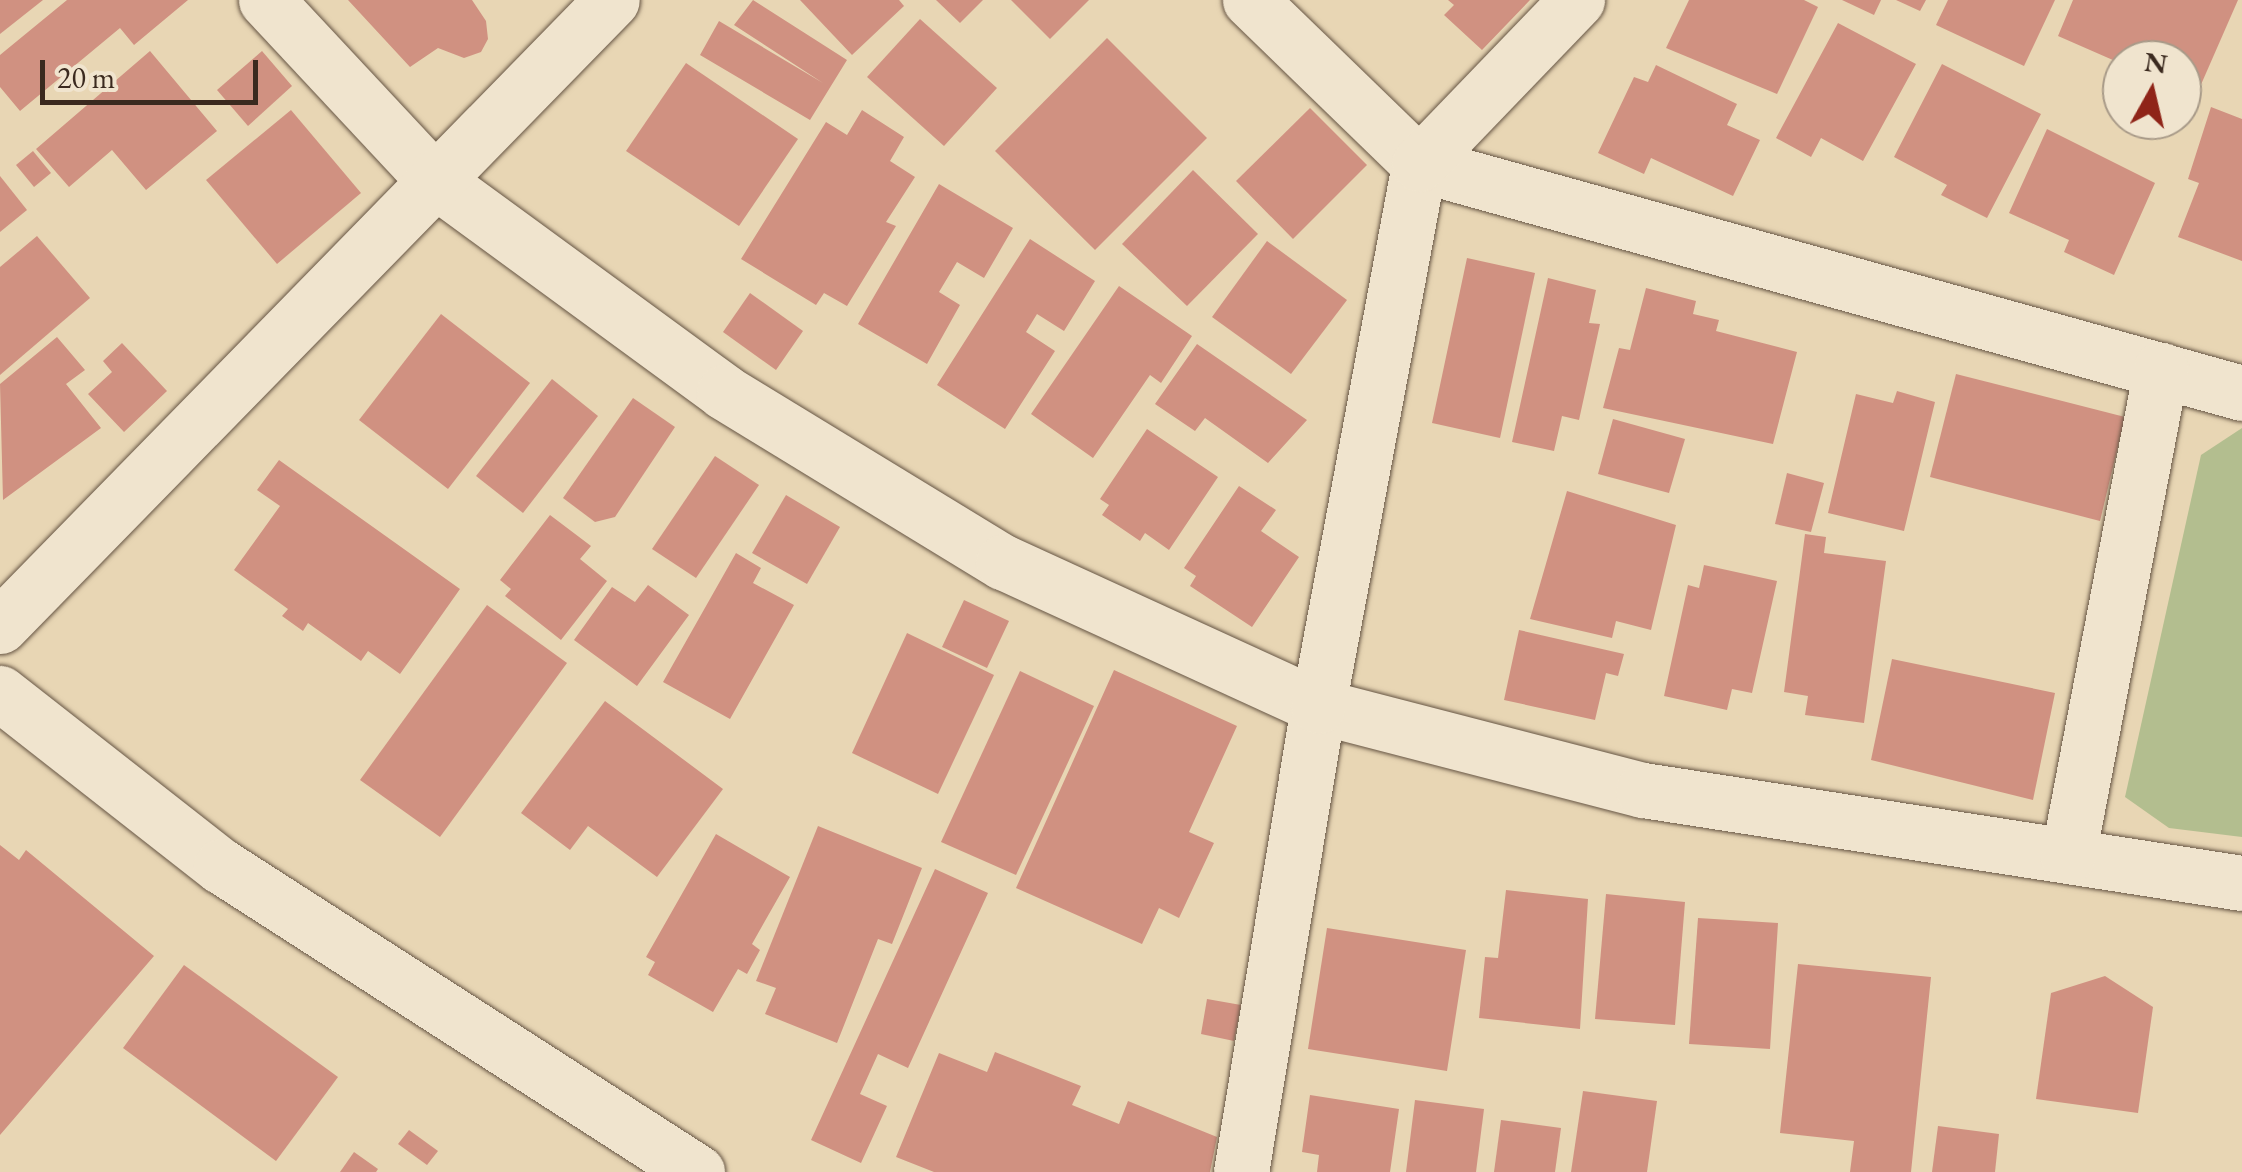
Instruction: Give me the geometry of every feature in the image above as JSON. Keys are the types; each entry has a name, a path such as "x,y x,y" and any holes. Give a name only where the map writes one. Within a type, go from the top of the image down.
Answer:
{"street":[{"path":"266,0 432,178 724,392 1003,562 1318,706 1643,790 2242,883"},
{"path":"0,626 432,178 612,0"},
{"path":"1250,0 1418,164 2242,393"},
{"path":"1241,1172 1318,706 1418,164 1578,0"},
{"path":"2068,856 2160,370"},
{"path":"0,694 221,866 696,1172"}],"green space":[{"path":"2242,428 2242,837 2169,828 2125,797 2201,455"}],"building":[{"path":"0,0 43,0 0,34"},
{"path":"67,0 188,0 134,45 120,28 20,111 0,87 0,55"},
{"path":"348,0 472,0 486,21 488,39 481,52 464,58 438,48 410,67"},
{"path":"753,0 847,60 810,120 700,55 719,21 823,83 734,25"},
{"path":"800,0 899,0 904,6 852,55"},
{"path":"936,0 983,0 960,23"},
{"path":"1011,0 1089,0 1050,39"},
{"path":"1448,0 1530,0 1482,50 1444,15 1454,5"},
{"path":"1689,0 1804,0 1818,7 1777,94 1666,48"},
{"path":"1842,0 1881,0 1874,15"},
{"path":"1896,0 1926,0 1920,11"},
{"path":"1948,0 2055,0 2024,66 1936,25"},
{"path":"2073,0 2238,0 2202,82 2202,40 2102,40 2102,55 2058,36"},
{"path":"920,19 997,88 944,146 867,77"},
{"path":"1838,23 1916,64 1863,161 1821,138 1811,157 1776,138"},
{"path":"1107,38 1207,138 1095,250 995,151"},
{"path":"150,51 217,131 146,190 112,150 69,187 36,149"},
{"path":"262,51 292,86 248,126 217,90"},
{"path":"686,63 798,139 739,226 626,151"},
{"path":"1942,64 2041,114 1987,218 1941,195 1947,185 1894,157"},
{"path":"1656,65 1737,104 1727,125 1760,140 1733,196 1651,158 1644,174 1598,153 1634,77 1648,82"},
{"path":"2211,107 2242,119 2242,261 2178,237 2199,183 2188,179"},
{"path":"1310,108 1367,165 1293,239 1236,181"},
{"path":"291,110 361,193 277,264 206,180"},
{"path":"862,110 904,137 890,161 915,177 886,222 896,226 847,306 824,293 816,305 741,259 826,122 847,135"},
{"path":"2047,129 2155,183 2114,275 2064,252 2069,240 2009,213"},
{"path":"33,151 51,173 34,187 16,165"},
{"path":"1193,170 1258,234 1187,306 1122,244"},
{"path":"0,176 27,210 0,232"},
{"path":"939,184 1013,228 984,278 957,262 939,292 960,305 927,364 858,324"},
{"path":"37,236 90,298 0,375 0,267"},
{"path":"1030,239 1095,281 1064,331 1037,314 1026,332 1055,351 1005,429 937,385"},
{"path":"1267,241 1347,300 1291,374 1212,317"},
{"path":"1467,258 1535,273 1500,438 1432,423"},
{"path":"1548,278 1596,290 1589,323 1600,324 1579,420 1562,416 1554,451 1512,442"},
{"path":"1119,286 1192,336 1161,383 1150,375 1093,458 1031,414"},
{"path":"1646,288 1696,301 1693,314 1719,320 1716,331 1797,352 1773,444 1603,408 1619,348 1630,350"},
{"path":"750,293 803,331 776,370 723,332"},
{"path":"441,314 530,383 448,489 359,420"},
{"path":"57,337 85,370 66,384 101,428 3,500 0,384"},
{"path":"122,343 167,391 124,432 88,394 112,372 103,361"},
{"path":"1197,344 1307,420 1268,463 1205,418 1195,431 1155,404"},
{"path":"1956,374 2125,417 2100,521 1930,477"},
{"path":"552,379 598,416 523,513 476,476"},
{"path":"1897,391 1935,402 1904,531 1828,513 1856,394 1893,403"},
{"path":"633,398 675,427 615,517 595,522 563,498"},
{"path":"1613,419 1685,439 1669,493 1598,474"},
{"path":"1147,429 1218,477 1169,550 1145,533 1140,541 1102,515 1109,505 1100,499"},
{"path":"715,456 759,485 696,578 652,549"},
{"path":"279,460 460,589 400,674 368,651 361,661 308,623 303,631 282,616 288,609 234,570 280,506 257,490"},
{"path":"1787,473 1824,483 1811,532 1775,524"},
{"path":"1239,486 1276,510 1261,531 1299,557 1252,627 1190,586 1196,576 1184,568"},
{"path":"1567,491 1676,525 1651,630 1616,621 1612,638 1530,619"},
{"path":"786,495 840,527 807,584 752,553"},
{"path":"550,515 591,546 580,559 607,581 561,640 505,596 511,589 500,580"},
{"path":"1805,534 1826,537 1824,553 1886,561 1864,723 1805,715 1808,696 1784,692"},
{"path":"736,553 761,568 753,583 794,605 730,719 663,682"},
{"path":"1704,565 1777,581 1752,693 1732,689 1727,710 1664,696 1688,585 1699,588"},
{"path":"648,585 689,615 637,686 574,640 612,587 635,602"},
{"path":"964,600 1009,621 987,668 942,647"},
{"path":"487,605 567,663 440,837 360,780"},
{"path":"1519,630 1624,654 1618,676 1606,673 1595,720 1504,700"},
{"path":"907,633 994,675 938,794 852,753"},
{"path":"1892,659 2055,693 2033,800 1871,760"},
{"path":"1114,670 1237,726 1189,832 1214,843 1179,918 1159,908 1142,944 1016,888"},
{"path":"1020,671 1094,706 1016,875 941,842"},
{"path":"605,701 723,789 657,877 588,826 570,850 521,813"},
{"path":"818,826 922,868 892,944 878,939 837,1043 765,1014 776,988 756,981"},
{"path":"716,834 790,877 752,944 760,950 747,974 738,969 713,1012 648,975 655,962 646,957"},
{"path":"0,845 19,860 26,850 154,956 0,1135"},
{"path":"935,869 988,893 908,1068 878,1054 860,1094 887,1106 861,1163 811,1140"},
{"path":"1506,890 1588,899 1580,1029 1479,1018 1485,957 1498,958"},
{"path":"1606,894 1685,902 1675,1025 1595,1019"},
{"path":"1698,918 1778,923 1770,1049 1689,1044"},
{"path":"1327,928 1466,950 1447,1071 1308,1049"},
{"path":"1798,964 1931,977 1911,1172 1850,1172 1854,1141 1780,1133"},
{"path":"184,965 338,1077 276,1161 123,1048"},
{"path":"2105,976 2153,1007 2138,1113 2036,1099 2051,993"},
{"path":"1207,999 1241,1005 1234,1041 1201,1034"},
{"path":"995,1052 1081,1086 1072,1105 1119,1124 1128,1101 1217,1137 1210,1172 934,1172 896,1157 939,1053 987,1072"},
{"path":"1583,1091 1657,1101 1647,1172 1571,1172"},
{"path":"1310,1095 1399,1109 1390,1172 1317,1172 1319,1155 1302,1152"},
{"path":"1415,1100 1484,1109 1476,1172 1406,1172"},
{"path":"1501,1120 1561,1128 1555,1172 1494,1172"},
{"path":"1938,1126 1999,1134 1995,1172 1932,1172"},
{"path":"409,1130 438,1151 427,1165 398,1144"},
{"path":"354,1152 378,1169 376,1172 340,1172"}]}
